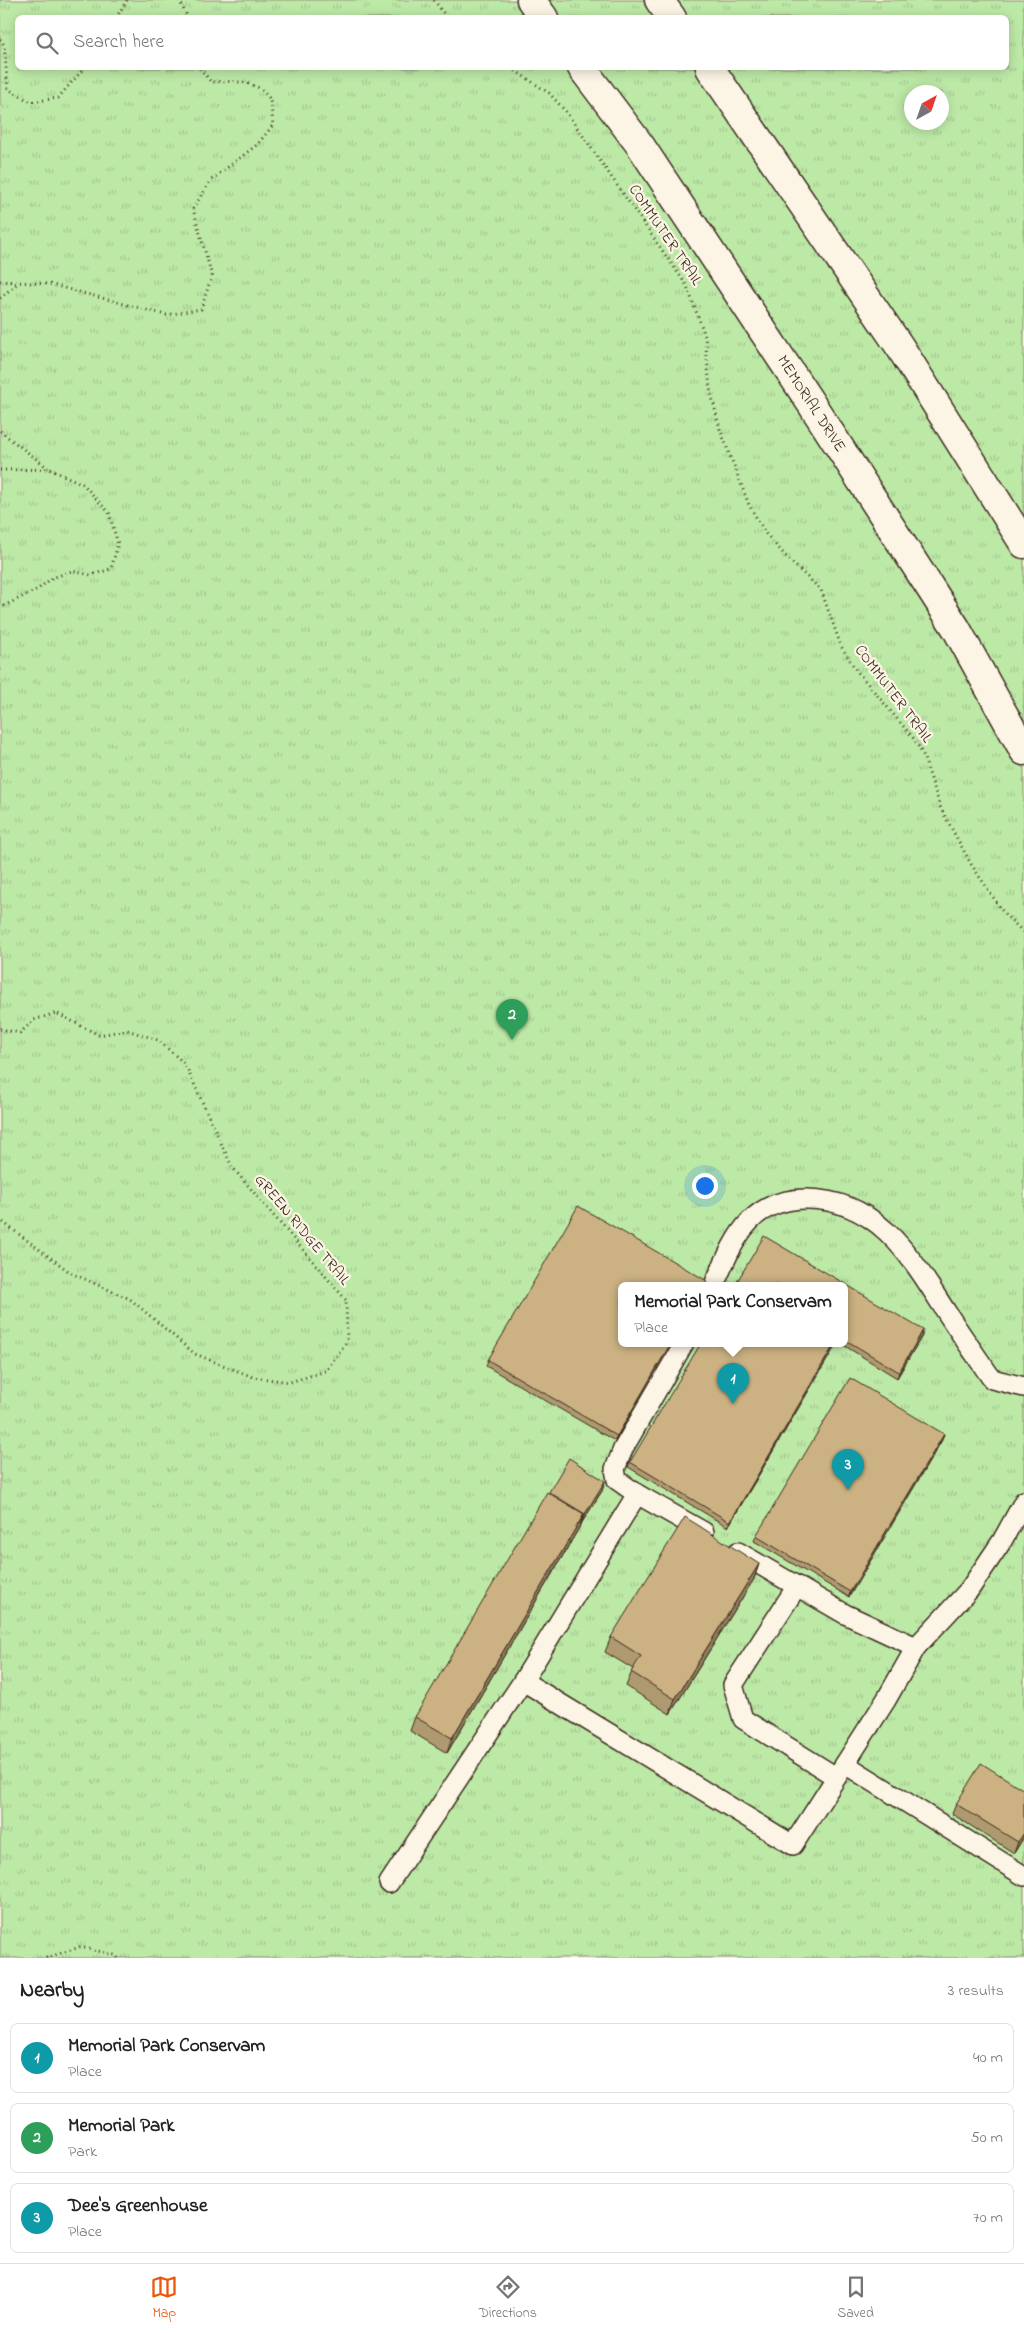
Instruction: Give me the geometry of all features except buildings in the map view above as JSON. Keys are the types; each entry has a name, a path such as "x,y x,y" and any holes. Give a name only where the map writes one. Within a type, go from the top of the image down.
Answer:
{"main road":[{"path":"531,0 542,15"},
{"path":"659,0 670,15"},
{"name":"MEMORIAL DRIVE","path":"583,70 640,146 820,417 956,628 1024,751"},
{"path":"711,70 900,347 1024,544"}],"lane":[{"path":"716,1282 740,1233 752,1218 767,1206 791,1199 821,1200 860,1211 885,1230 912,1258 992,1379 1024,1387"},
{"path":"682,1347 623,1449 615,1469 617,1480 637,1494 844,1614 916,1647"},
{"path":"389,1883 523,1681 637,1494"},
{"path":"523,1681 793,1845 886,1700 916,1647 969,1590 1002,1541 1024,1501"},
{"path":"797,1586 733,1685 743,1719 840,1771 1024,1876"}],"path":[{"path":"118,15 127,0"},
{"path":"179,0 186,15"},
{"path":"434,0 445,15"},
{"path":"0,39 4,45 8,89 30,102 58,98 82,70"},
{"path":"0,281 49,284 166,315 201,309 212,276 193,209 211,180 258,144 273,125 269,99 262,90 236,80 211,82 202,70"},
{"name":"COMMUTER TRAIL","path":"514,70 549,93 567,113 687,286 705,336 710,389 720,429 749,505 766,534 790,561 821,590 841,646 856,670 915,740 923,754 942,808 971,864 1002,912 1024,933"},
{"path":"0,298 18,283"},
{"path":"0,431 49,469 83,484 109,513 118,544 112,569 91,575 72,571 52,578 38,589 0,608"},
{"path":"0,470 49,469"},
{"name":"GREEN RIDGE TRAIL","path":"0,1029 20,1033 34,1020 56,1013 99,1035 127,1030 158,1040 185,1064 232,1167 346,1300 347,1341 326,1371 290,1382 253,1376 195,1354 130,1299 71,1274 0,1220"},
{"path":"46,1958 80,1947 115,1955 118,1958"}],"green space":[{"path":"0,0 1024,0 1024,1958 0,1958"}],"place":[{"name":"Memorial Park","path":"512,1040"},
{"name":"Memorial Park Conservam","path":"733,1404"},
{"name":"Dee's Greenhouse","path":"848,1490"}]}
